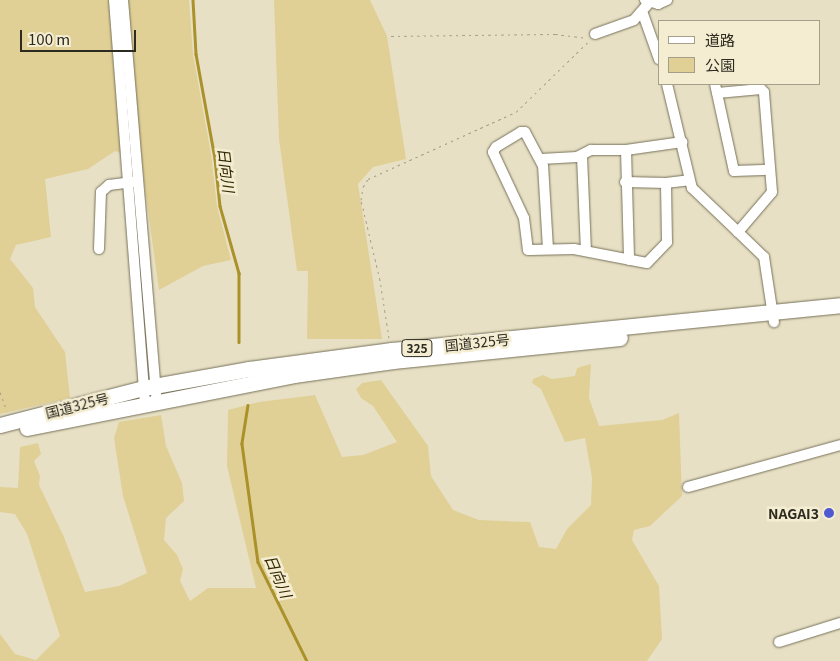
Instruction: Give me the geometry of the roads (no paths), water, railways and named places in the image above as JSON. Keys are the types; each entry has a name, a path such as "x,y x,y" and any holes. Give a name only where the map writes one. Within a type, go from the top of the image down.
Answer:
{"highway":[{"name":"国道325号","path":"0,434 151,403 376,363 774,317 840,305"},
{"name":"国道325号","path":"0,425 149,387 249,369 392,350 774,317 840,315"}],"street":[{"path":"114,0 151,403"},
{"path":"123,0 132,182"},
{"path":"658,56 643,14 647,2 658,4 667,0"},
{"path":"596,34 643,14"},
{"path":"668,85 689,180 697,194 764,257 774,317"},
{"path":"738,232 771,196 770,170 763,90 716,89 734,171 770,170"},
{"path":"548,250 541,160 523,131 493,149 524,218 527,249 548,250 586,251 646,263 667,242 666,183"},
{"path":"541,160 582,156 591,150 626,150 682,142"},
{"path":"626,150 625,182 629,260"},
{"path":"582,156 586,251"},
{"path":"625,182 666,183 689,180"},
{"path":"99,249 101,192 109,185 132,182"},
{"path":"688,487 840,445"},
{"path":"778,642 840,623"}],"waterway":[{"name":"日向川","path":"193,0 196,54 215,159 220,206 239,273 239,342"},
{"name":"日向川","path":"248,405 242,444 258,562 307,661"}],"place":[{"name":"NAGAI3","path":"829,513"}]}
